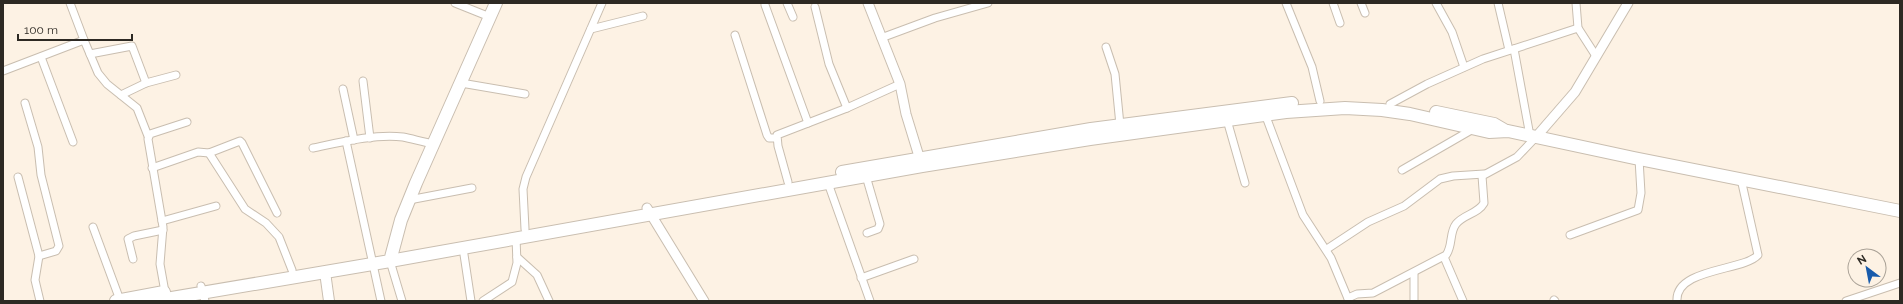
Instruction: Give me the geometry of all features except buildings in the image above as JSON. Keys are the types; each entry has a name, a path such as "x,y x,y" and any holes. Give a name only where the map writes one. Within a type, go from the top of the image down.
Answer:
{"main road":[{"path":"391,257 401,220 409,200 496,3"},
{"path":"154,301 325,272 525,229 828,183 866,176 921,162 1120,125 1268,106 1320,101 1363,101 1390,104 1474,119 1494,124 1508,131"},
{"path":"391,257 463,248 516,238 788,182 1265,114 1321,109 1382,110 1410,114 1489,132 1508,131 1639,159 1900,211"},
{"path":"118,301 165,292 203,293 292,270 371,261"},
{"path":"325,272 329,301"}],"street":[{"path":"70,3 90,54 103,79 137,108 148,136 163,230 160,264 165,292"},
{"path":"455,3 490,17"},
{"path":"525,229 523,189 526,177 602,3"},
{"path":"787,3 793,17"},
{"path":"868,3 900,84 906,114 921,162"},
{"path":"881,38 934,18 988,3"},
{"path":"1286,3 1312,67 1320,101"},
{"path":"1333,3 1340,23"},
{"path":"1361,3 1365,13"},
{"path":"1436,3 1452,32 1464,68"},
{"path":"1498,3 1512,50 1533,136"},
{"path":"1576,3 1578,28 1596,56"},
{"path":"1327,250 1368,222 1404,206 1440,179 1453,176 1484,174 1517,157 1533,136 1575,92 1628,3"},
{"path":"765,5 808,123"},
{"path":"815,7 829,64 847,108"},
{"path":"591,29 643,16"},
{"path":"1390,104 1427,84 1464,68 1578,28"},
{"path":"735,35 767,135 769,138 776,138"},
{"path":"3,72 84,40"},
{"path":"90,54 132,46 146,83"},
{"path":"1106,47 1115,74 1120,125"},
{"path":"41,57 74,142"},
{"path":"121,95 146,83 176,75"},
{"path":"363,81 370,138"},
{"path":"461,83 525,94"},
{"path":"776,138 780,133 847,108 900,84"},
{"path":"343,89 354,140"},
{"path":"25,103 38,147 41,175 59,246 56,251 39,256"},
{"path":"1265,114 1303,215 1327,250 1349,299 1357,294 1373,293 1444,257 1450,249 1455,226 1465,217 1479,210 1484,203 1481,179 1484,174"},
{"path":"1227,120 1244,183"},
{"path":"148,136 187,122"},
{"path":"1402,170 1473,128"},
{"path":"313,148 370,138 403,138 434,144"},
{"path":"776,138 788,182"},
{"path":"152,168 198,152 209,153 236,141 242,143 277,213"},
{"path":"346,141 371,261 381,301"},
{"path":"209,153 245,209 266,223 279,237 292,270"},
{"path":"1570,235 1638,210 1641,193 1639,159"},
{"path":"866,176 880,224 878,229 867,234"},
{"path":"18,177 39,256 35,280 40,301"},
{"path":"1676,301 1679,290 1693,280 1714,270 1750,260 1758,255 1741,179"},
{"path":"828,183 870,301"},
{"path":"409,200 472,188"},
{"path":"162,221 216,206"},
{"path":"648,211 704,301"},
{"path":"93,227 118,301"},
{"path":"134,258 128,239 134,236 163,230"},
{"path":"483,301 512,282 515,276 517,257 516,238"},
{"path":"463,248 471,301"},
{"path":"391,257 402,301"},
{"path":"517,257 537,275 549,301"},
{"path":"1444,257 1463,301"},
{"path":"861,278 914,259"},
{"path":"1414,273 1414,301"},
{"path":"1846,301 1900,283"}]}
